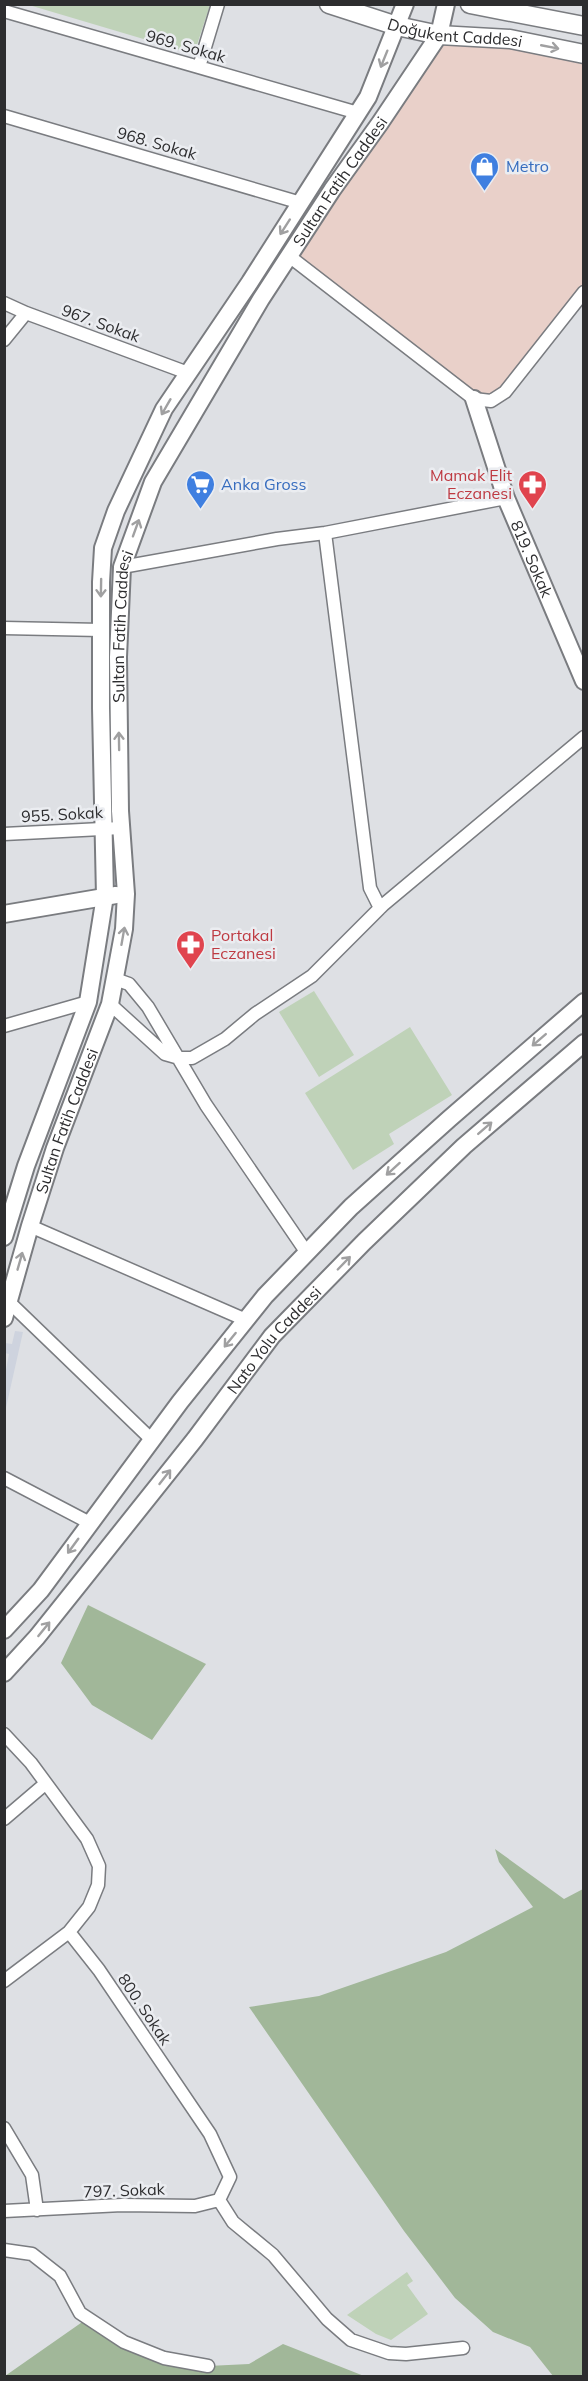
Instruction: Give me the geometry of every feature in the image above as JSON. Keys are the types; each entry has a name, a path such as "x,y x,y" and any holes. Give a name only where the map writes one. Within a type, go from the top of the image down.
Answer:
{"main road":[{"name":"Doğukent Caddesi","path":"329,4 397,26 439,35 510,39 584,54"},
{"name":"Sultan Fatih Caddesi","path":"5,1231 26,1166 88,1002 105,896 101,630 103,548 116,511 164,409 368,97 405,4"},
{"name":"Sultan Fatih Caddesi","path":"4,1318 55,1148 110,1004 124,929 126,894 118,657 122,567 153,482 288,256 439,35 446,4"},
{"name":"Doğukent Caddesi","path":"470,4 584,26"},
{"name":"819. Sokak","path":"474,399 506,498 584,681"},
{"path":"4,914 126,894"},
{"name":"Nato Yolu Caddesi","path":"4,1630 41,1590 152,1440 265,1296 351,1208 584,1002"},
{"name":"Nato Yolu Caddesi","path":"4,1673 52,1619 195,1439 272,1336 364,1242 464,1146 584,1043"}],"street":[{"path":"199,67 218,4"},
{"name":"969. Sokak","path":"4,11 358,113"},
{"name":"968. Sokak","path":"4,116 301,202"},
{"path":"288,256 474,399 491,401 505,392 584,292"},
{"name":"967. Sokak","path":"4,303 188,373"},
{"path":"4,340 26,313"},
{"path":"122,567 277,539 325,533 506,498"},
{"path":"325,533 370,888 380,908"},
{"path":"4,628 101,630"},
{"path":"110,1004 165,1054 179,1058 192,1058 225,1039 255,1014 312,976 380,908 584,737"},
{"name":"955. Sokak","path":"4,834 122,828"},
{"path":"115,979 129,984 148,1007 206,1105 307,1253"},
{"path":"4,1026 88,1002"},
{"path":"30,1226 246,1320"},
{"path":"8,1301 152,1440"},
{"path":"4,1478 90,1523"},
{"path":"4,1734 31,1763 87,1839 99,1866 98,1885 89,1907 69,1932 4,1981"},
{"path":"4,1819 45,1784"},
{"name":"800. Sokak","path":"69,1932 99,1970 210,2134 230,2177 219,2200"},
{"path":"4,2128 32,2175 37,2210"},
{"path":"219,2200 233,2222 273,2255 327,2319 351,2340 389,2353 406,2354 463,2348"},
{"name":"797. Sokak","path":"4,2211 150,2204 195,2206 219,2200"},
{"path":"4,2250 32,2254 60,2276 80,2313 124,2342 164,2358 208,2366"}],"shaded area":[{"path":"439,35 583,54 583,292 505,392 474,399 289,256"},
{"path":"15,1331 23,1332 5,1412 5,1375 9,1354 5,1353 5,1343 12,1344"}],"green space":[{"path":"210,4 194,54 29,5"},
{"path":"314,991 354,1055 319,1077 279,1012"},
{"path":"410,1027 452,1095 389,1134 394,1144 353,1170 305,1093"},
{"path":"88,1605 206,1664 152,1740 92,1705 61,1663"},
{"path":"495,1849 564,1899 583,1889 583,2376 553,2376 530,2347 493,2332 455,2298 404,2231 249,2007 319,1996 446,1952 533,1907 499,1862"},
{"path":"407,2272 413,2281 407,2285 428,2314 391,2340 376,2334 347,2315"},
{"path":"88,2318 124,2342 208,2366 249,2364 283,2344 364,2376 5,2376"}],"place":[{"name":"Metro","path":"485,192"},
{"name":"Anka Gross","path":"200,510"},
{"name":"Mamak Elit Eczanesi","path":"533,510"},
{"name":"Portakal Eczanesi","path":"190,970"}]}
